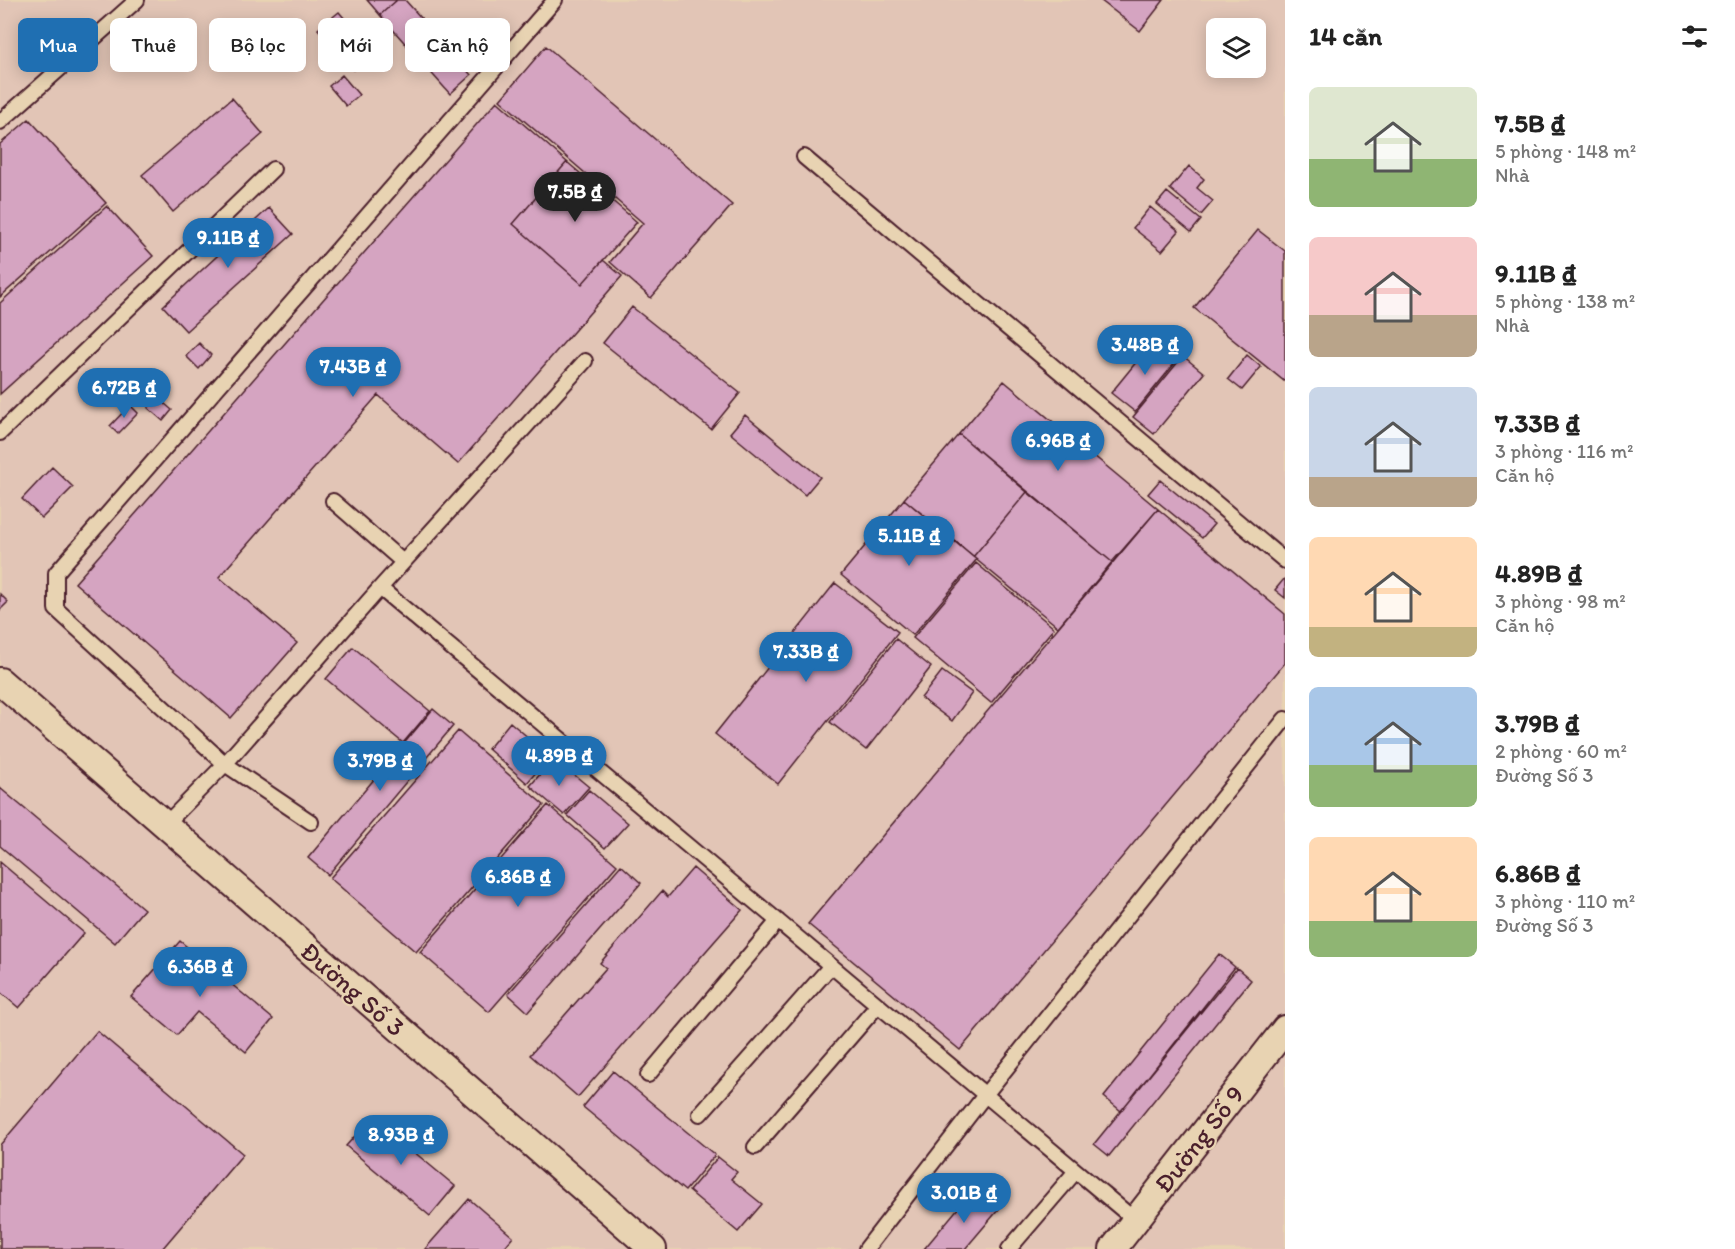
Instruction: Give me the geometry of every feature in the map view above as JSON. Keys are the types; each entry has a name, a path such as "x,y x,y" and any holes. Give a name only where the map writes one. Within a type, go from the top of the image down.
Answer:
{"street":[{"name":"Đường Số 3","path":"0,681 653,1249"},
{"name":"Đường Số 9","path":"1113,1249 1285,1029"}],"lane":[{"path":"0,122 137,0"},
{"path":"311,822 225,764 56,609 56,573 555,0"},
{"path":"804,158 1285,561"},
{"path":"0,434 273,169"},
{"path":"165,825 225,764 403,562 585,361"},
{"path":"333,501 403,562"},
{"path":"380,588 1136,1221"},
{"path":"866,1249 985,1095 1285,719"},
{"path":"648,1075 778,921"},
{"path":"700,1114 831,966"},
{"path":"755,1147 878,1005"},
{"path":"1008,1249 1076,1171"}],"shaded area":[{"path":"0,0 1285,0 1285,1249 0,1249"}],"building":[{"path":"367,0 397,0 380,15"},
{"path":"397,0 405,0 421,18 405,18 405,43 393,30 393,18 383,18 380,15"},
{"path":"1100,0 1164,0 1140,31"},
{"path":"339,12 344,18 332,18"},
{"path":"546,46 732,205 651,298 610,262 643,223 500,100"},
{"path":"430,72 468,72 471,75 450,94"},
{"path":"342,75 359,95 346,106 329,86"},
{"path":"232,98 263,134 173,212 142,175"},
{"path":"497,101 567,162 513,224 582,284 603,260 622,276 458,464 378,395 219,577 297,643 231,718 75,583"},
{"path":"29,119 106,203 0,297 0,144"},
{"path":"567,162 637,222 582,284 513,224"},
{"path":"1189,166 1204,179 1197,188 1213,201 1201,215 1170,189"},
{"path":"1167,192 1201,220 1191,232 1157,204"},
{"path":"107,206 153,256 0,394 0,303"},
{"path":"1150,207 1179,231 1162,251 1133,228"},
{"path":"269,208 293,234 186,331 163,306"},
{"path":"1258,230 1285,251 1284,381 1194,308"},
{"path":"632,307 740,393 711,429 603,343"},
{"path":"1155,339 1179,358 1135,412 1111,393"},
{"path":"199,343 211,355 199,369 186,356"},
{"path":"1247,355 1261,367 1242,390 1228,379"},
{"path":"1183,356 1204,373 1154,434 1133,417"},
{"path":"1004,381 1158,509 1112,562 959,434"},
{"path":"157,397 172,410 163,421 148,408"},
{"path":"130,405 138,413 118,434 110,426"},
{"path":"745,415 820,477 805,495 730,433"},
{"path":"959,434 1027,492 973,557 904,499"},
{"path":"52,467 73,487 42,518 22,499"},
{"path":"1160,480 1214,524 1202,538 1148,494"},
{"path":"1027,492 1112,562 1058,627 973,557"},
{"path":"904,499 977,559 913,635 841,575"},
{"path":"1158,509 1285,614 1285,663 960,1050 808,924"},
{"path":"976,563 1054,628 991,703 913,638"},
{"path":"1285,580 1285,598 1275,590"},
{"path":"835,583 898,632 778,784 715,734"},
{"path":"0,594 8,602 0,610"},
{"path":"896,639 931,667 866,750 830,722"},
{"path":"353,647 430,711 403,743 326,679"},
{"path":"942,671 972,693 952,721 921,698"},
{"path":"433,709 453,726 328,875 308,858"},
{"path":"510,722 550,756 527,783 488,749"},
{"path":"458,731 544,805 416,952 330,878"},
{"path":"554,758 589,787 564,815 530,786"},
{"path":"0,788 144,909 115,943 0,846"},
{"path":"589,790 628,823 605,848 567,815"},
{"path":"548,805 617,865 489,1012 420,952"},
{"path":"0,862 84,933 19,1008 0,992"},
{"path":"621,865 641,883 528,1012 508,994"},
{"path":"693,868 742,910 578,1097 530,1055 606,968 600,963 662,891 668,897"},
{"path":"180,941 273,1019 246,1052 197,1012 177,1035 131,997"},
{"path":"1219,954 1235,967 1121,1111 1104,1097"},
{"path":"1237,968 1251,980 1109,1156 1094,1144"},
{"path":"97,1031 243,1154 162,1249 0,1249 0,1145"},
{"path":"613,1071 715,1155 685,1191 583,1107"},
{"path":"372,1117 455,1186 430,1216 346,1146"},
{"path":"718,1157 737,1172 731,1179 762,1204 738,1232 689,1191"},
{"path":"974,1189 999,1209 965,1249 924,1249"},
{"path":"469,1199 513,1237 503,1249 425,1249"}]}
